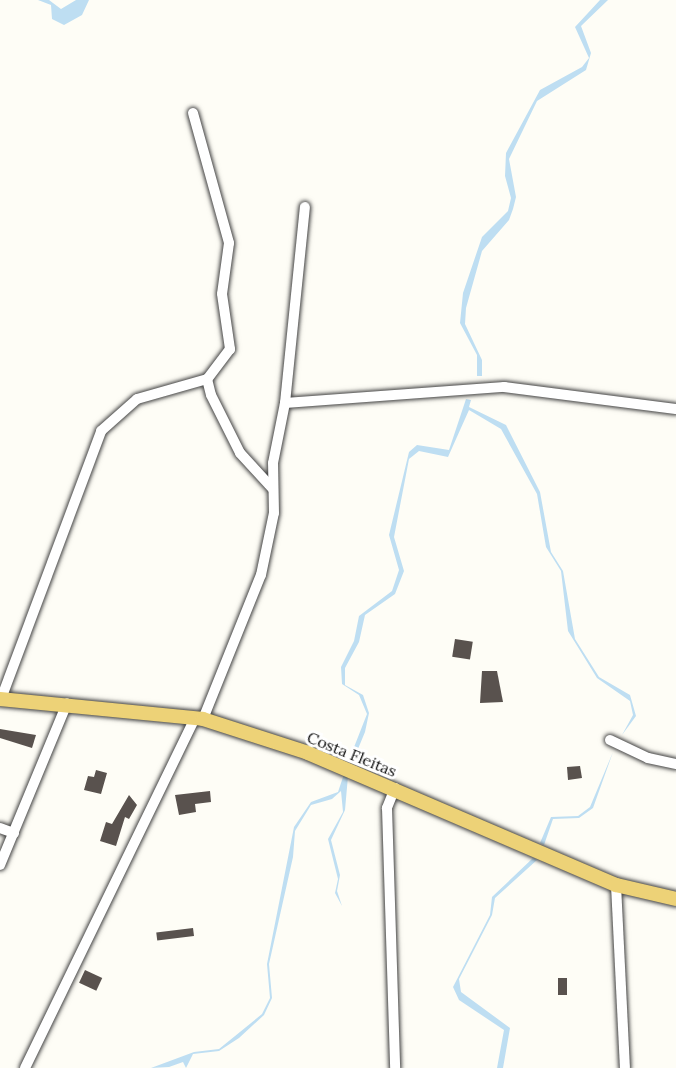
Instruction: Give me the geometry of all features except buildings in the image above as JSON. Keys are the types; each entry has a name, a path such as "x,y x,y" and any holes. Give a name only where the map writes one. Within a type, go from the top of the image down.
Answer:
{"main road":[{"name":"Costa Fleitas","path":"0,699 67,703 199,719 308,753 395,788 616,885 676,899"}],"street":[{"path":"0,699 101,431 137,399 207,379 230,349 222,294 229,243 193,113"},
{"path":"25,1068 199,719 261,575 274,513 273,463 285,403 305,207"},
{"path":"207,379 210,395 240,453 273,489"},
{"path":"285,403 504,387 676,409"},
{"path":"0,865 67,703"},
{"path":"610,740 648,758 676,764"},
{"path":"395,788 387,808 395,1068"},
{"path":"0,828 14,833"},
{"path":"616,885 625,1068"}],"water":[{"path":"38,0 49,0 61,9 76,0 89,0 82,15 64,25 52,19 51,5"},
{"path":"600,0 608,0 581,26 591,53 586,70 537,101 509,159 516,197 513,209 509,220 482,251 466,308 465,324 482,360 482,376 477,376 477,355 460,323 463,293 482,237 508,211 511,198 505,176 506,153 540,90 582,67 589,58 575,27"},
{"path":"466,399 471,400 469,407 506,425 540,492 551,552 563,571 575,639 599,677 630,695 636,716 622,735 633,715 630,701 597,678 568,631 561,571 546,547 537,494 501,429 469,410 448,457 419,451 409,459 394,537 404,571 395,594 365,615 359,642 345,668 345,685 363,695 369,713 365,732 353,761 349,760 367,714 359,695 342,684 341,667 354,641 359,616 392,591 399,570 389,535 409,452 417,445 449,450"},
{"path":"613,752 593,808 579,818 553,819 544,845 540,843 551,817 578,816 590,807"},
{"path":"344,774 348,776 345,810 331,840 340,875 337,891 342,906 335,893 338,879 328,839 343,812 341,791 332,799 311,805 295,831 293,857 269,964 272,998 264,1015 239,1038 219,1051 193,1054 186,1068 183,1062 169,1067 151,1068 194,1052 219,1049 262,1014 270,998 267,964 294,827 311,802 338,792"},
{"path":"533,858 537,860 495,898 492,915 459,979 461,992 510,1028 503,1068 497,1068 504,1030 459,1000 453,987 490,915 492,897"}]}
